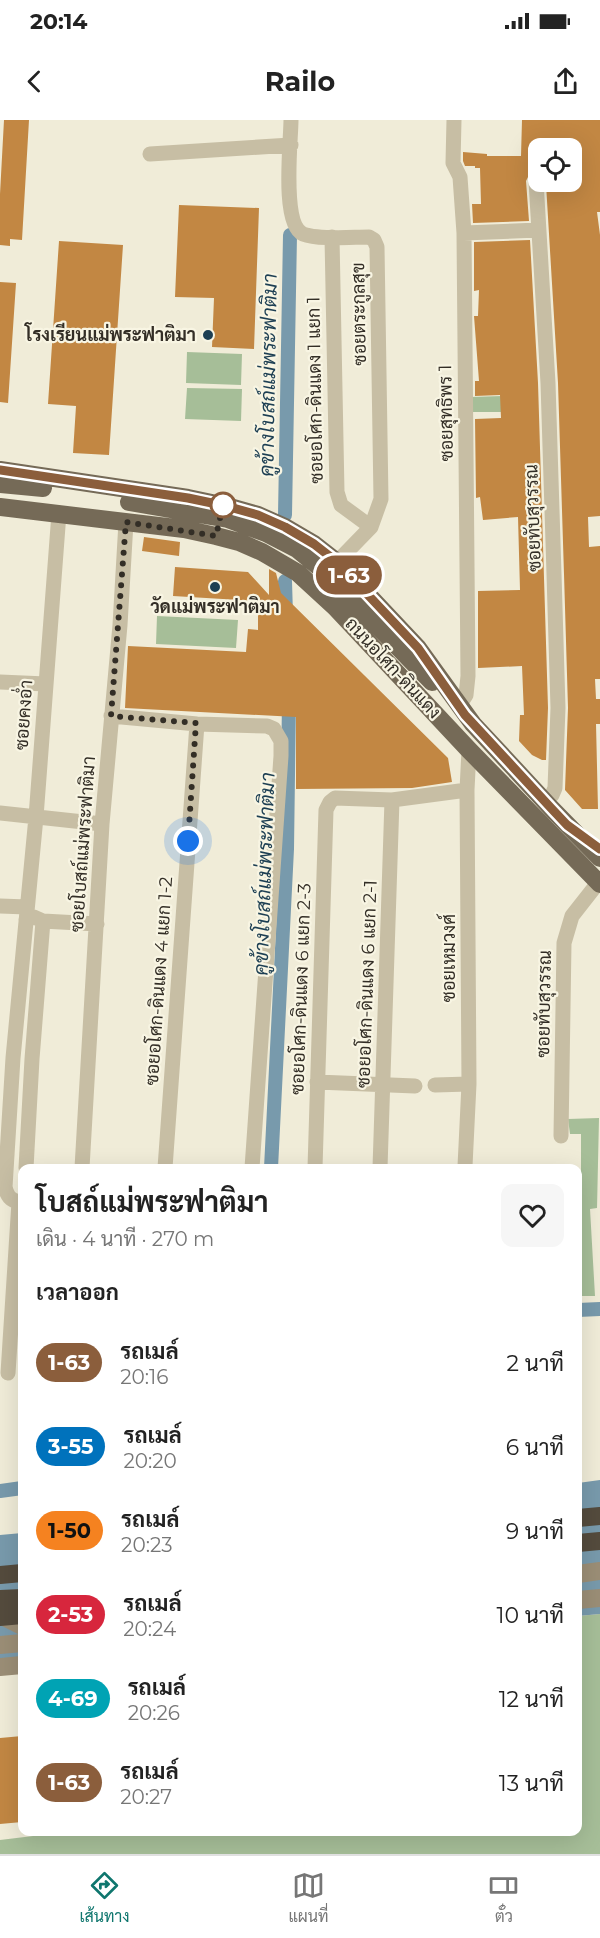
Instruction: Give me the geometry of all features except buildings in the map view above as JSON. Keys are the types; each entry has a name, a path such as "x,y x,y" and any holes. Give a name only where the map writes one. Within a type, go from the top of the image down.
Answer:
{"highway":[{"path":"582,1518 600,1516"},
{"path":"582,1543 600,1541"},
{"path":"0,1599 18,1598"},
{"path":"0,1616 18,1614"}],"main road":[{"name":"ถนนอโศก-ดินแดง","path":"0,470 188,498 226,506 258,515 314,544 337,562 418,648 460,709 600,858"},
{"path":"0,484 34,487 228,519 266,533 297,549 324,571 460,709"},
{"name":"ถนนอโศก-ดินแดง","path":"0,507 184,529 239,542 262,552 298,573 335,607 599,884"},
{"name":"ถนนอโศก-ดินแดง","path":"567,825 600,849"},
{"path":"582,1573 600,1571"},
{"path":"582,1600 600,1598"},
{"path":"0,1616 18,1624"},
{"path":"0,1645 18,1643"},
{"path":"0,1667 18,1665"}],"street":[{"name":"ซอยตระกูลสุข","path":"291,120 290,209 295,225 302,233 332,237 369,237 374,240 377,247 381,500 371,527 337,562"},
{"name":"ซอยสุทธิพร 1","path":"454,120 453,163 460,177 464,233 468,676 466,695 460,709"},
{"path":"150,154 291,145"},
{"name":"ซอยทับสุวรรณ","path":"536,192 548,383 558,708 555,788 545,802"},
{"path":"464,233 538,230"},
{"name":"ซอยอโศก-ดินแดง 1 แยก 1","path":"332,237 337,492 341,505 371,527"},
{"name":"ซอยคงอ่ำ","path":"18,1201 12,1201 7,1196 5,1187 13,1058 36,817 59,513"},
{"name":"ซอยโบสถ์แม่พระฟาติมา","path":"82,1164 102,824 126,522"},
{"path":"0,682 46,684"},
{"path":"111,716 267,726 274,729 281,741 281,768 252,1164"},
{"name":"ซอยอโศก-ดินแดง 4 แยก 1-2","path":"165,1164 196,723"},
{"name":"ซอยเหมวงศ์","path":"465,1164 469,1084 467,790 469,750"},
{"path":"392,800 467,790"},
{"name":"ซอยอโศก-ดินแดง 6 แยก 2-3","path":"315,1164 326,810 335,798 392,800"},
{"name":"ซอยอโศก-ดินแดง 6 แยก 2-1","path":"380,1164 392,800"},
{"path":"0,813 102,824"},
{"name":"ซอยทับสุวรรณ","path":"561,1136 564,943 572,916 599,884"},
{"path":"0,906 43,921 97,924"},
{"path":"26,1164 43,921"},
{"path":"13,1058 32,1059"},
{"path":"317,1083 415,1086"},
{"path":"435,1085 469,1084"},
{"path":"8,1373 18,1240"}],"green space":[{"path":"187,352 242,354 241,385 186,383"},
{"path":"187,388 242,389 241,421 185,419"},
{"path":"502,396 503,412 470,412 470,397"},
{"path":"157,616 238,620 236,648 156,644"},
{"path":"599,1118 597,1208 590,1209 595,1296 582,1296 581,1134 570,1134 568,1119"},
{"path":"600,1614 600,1854 0,1854 0,1840 33,1836 582,1836 582,1616"}],"water":[{"path":"600,1480 600,1614 582,1616 582,1482"},
{"path":"18,1533 18,1668 0,1670 0,1535"}],"waterway":[{"name":"คูข้างโบสถ์แม่พระฟาติมา","path":"285,515 290,235"},
{"name":"คูข้างโบสถ์แม่พระฟาติมา","path":"285,581 286,615"},
{"name":"คูข้างโบสถ์แม่พระฟาติมา","path":"271,1164 287,849 289,700"},
{"path":"582,1310 600,1309"},
{"path":"0,1491 18,1489"}],"bus line":[{"name":"1-63","path":"0,470 188,498 226,506 258,515 314,544 337,562 418,648 465,715 551,808 567,825 600,849"}],"place":[{"name":"โรงเรียนแม่พระฟาติมา","path":"208,335"},
{"name":"วัดแม่พระฟาติมา","path":"215,587"}],"route":[{"path":"188,841 196,723 111,716 120,625 126,522 184,529 216,536 223,505"}]}
